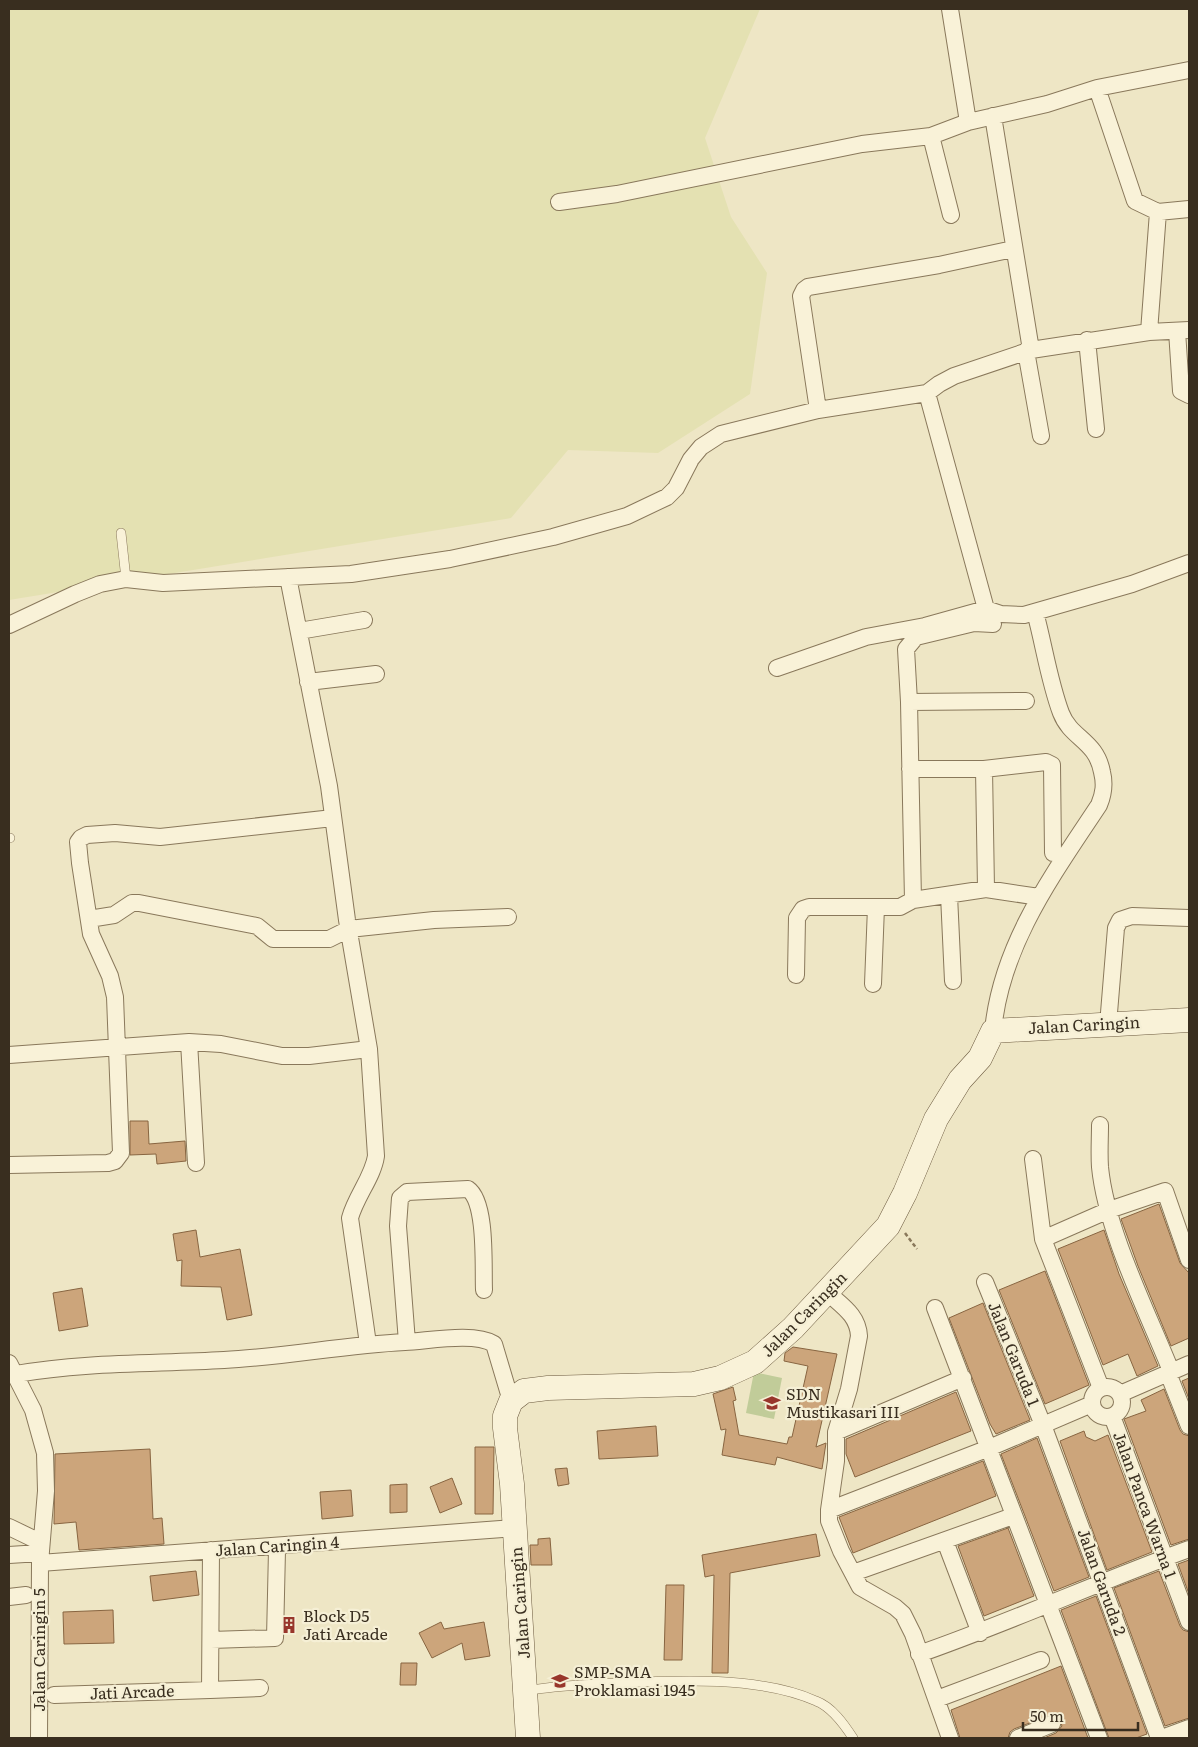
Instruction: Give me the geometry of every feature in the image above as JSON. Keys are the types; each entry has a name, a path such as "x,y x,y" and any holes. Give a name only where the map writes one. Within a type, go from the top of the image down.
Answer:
{"street":[{"path":"950,9 968,122"},
{"path":"559,202 617,194 862,144 931,136 968,122 1047,104 1097,88 1189,70"},
{"path":"1097,88 1135,201 1158,212 1189,209"},
{"path":"993,116 1041,436"},
{"path":"931,136 951,215"},
{"path":"1149,332 1158,212"},
{"path":"818,410 801,296 804,290 808,287 939,265 1013,249"},
{"path":"9,625 100,584 126,579 163,583 288,577 396,569 500,549 595,526 654,504 667,497 676,488 691,459 712,438 738,428 818,410 927,393 954,376 1029,351 1087,340 1149,332 1183,330 1181,391 1189,395"},
{"path":"1087,340 1096,429"},
{"path":"927,393 989,616"},
{"path":"777,668 866,638 989,616 1024,615 1132,584 1189,563"},
{"path":"288,577 323,751 369,1048 376,1156 375,1167 355,1201 350,1218 368,1344"},
{"path":"993,1032 1001,982 1038,897 1099,805 1104,784 1098,756 1094,749 1069,727 1061,712 1035,612"},
{"path":"913,900 910,702 906,649 916,637 974,623 989,616"},
{"path":"299,631 364,620"},
{"path":"308,682 376,674"},
{"path":"910,702 1026,701"},
{"path":"910,769 984,769 1046,762 1052,765 1053,853"},
{"path":"984,769 986,889"},
{"path":"9,1165 108,1163 119,1158 115,997 110,976 91,934 78,842 81,838 87,835 115,834 160,837 333,818"},
{"path":"796,976 797,918 803,909 809,907 900,907 913,900 986,889 1038,897"},
{"path":"949,895 953,981"},
{"path":"88,919 114,916 135,902 257,926 273,939 329,939 343,934 349,928 434,920 508,917"},
{"path":"874,984 876,907"},
{"path":"1108,1025 1116,928 1120,920 1132,916 1189,918"},
{"name":"Jalan Caringin","path":"528,1738 515,1528 505,1416 511,1401 524,1391 548,1388 694,1384 720,1378 755,1362 776,1345 888,1226 906,1193 936,1119 949,1096 980,1058 993,1032 1189,1020"},
{"path":"9,1055 189,1042 221,1044 282,1056 309,1056 369,1048"},
{"path":"189,1042 196,1163"},
{"path":"1100,1125 1100,1167 1109,1210 1189,1426"},
{"path":"1033,1159 1043,1239 1101,1388"},
{"path":"407,1342 398,1226 400,1198 406,1192 468,1189 473,1193 480,1214 484,1290"},
{"path":"1043,1239 1109,1210 1165,1191 1189,1260"},
{"name":"Jalan Garuda 1","path":"985,1282 1043,1425"},
{"path":"827,1292 856,1320 859,1336 849,1389 836,1432 836,1461 828,1510 832,1532 860,1587 895,1607 903,1614 920,1654 950,1738"},
{"path":"935,1308 1099,1738"},
{"path":"12,1368 226,1360 368,1344 470,1338 487,1340 494,1344 511,1401"},
{"path":"1120,1394 1189,1364"},
{"name":"Jalan Caringin 5","path":"12,1368 33,1410 45,1453 46,1491 40,1553 39,1738"},
{"path":"836,1432 963,1378"},
{"path":"1101,1388 1113,1388 1120,1394 1121,1407 1112,1416 1097,1413 1092,1404 1094,1395 1101,1388"},
{"path":"828,1510 989,1448 1092,1404"},
{"name":"Jalan Panca Warna 1","path":"1112,1416 1189,1622"},
{"name":"Jalan Garuda 2","path":"1043,1425 1161,1738"},
{"path":"853,1573 1013,1516"},
{"path":"9,1527 40,1553"},
{"name":"Jalan Caringin 4","path":"9,1555 211,1550 515,1528"},
{"path":"945,1541 980,1633"},
{"path":"920,1654 980,1633 1102,1582 1189,1549"},
{"path":"210,1690 211,1550"},
{"path":"211,1640 275,1638 277,1550"},
{"path":"9,1597 26,1595"},
{"path":"937,1699 1041,1660"},
{"name":"Jati Arcade","path":"54,1695 260,1688"},
{"path":"1018,1738 1052,1724"},
{"path":"1161,1738 1189,1728"}],"lane":[{"path":"121,533 126,579"},
{"path":"526,1691 548,1687 685,1680 734,1683 772,1689 817,1701 839,1719 853,1738"}],"shaded area":[{"path":"9,9 760,9 705,138 731,217 767,273 750,394 658,453 568,450 511,518 9,600"}],"green space":[{"path":"754,1372 782,1378 774,1419 746,1413"}],"building":[{"path":"130,1121 148,1121 149,1144 185,1141 186,1161 157,1164 156,1154 130,1155"},
{"path":"1159,1204 1180,1263 1189,1273 1189,1338 1171,1346 1121,1219"},
{"path":"196,1230 200,1257 240,1249 252,1315 227,1320 221,1287 181,1286 182,1260 177,1261 173,1234"},
{"path":"1104,1230 1119,1274 1158,1366 1137,1376 1128,1354 1103,1365 1058,1249"},
{"path":"1045,1271 1089,1385 1045,1404 999,1290"},
{"path":"82,1288 88,1326 59,1331 53,1293"},
{"path":"983,1303 1030,1420 996,1434 990,1424 949,1318"},
{"path":"793,1347 837,1354 816,1447 826,1443 822,1469 777,1457 775,1465 722,1455 726,1429 721,1430 713,1394 733,1387 736,1400 733,1401 739,1435 787,1444 789,1437 792,1437 808,1366 784,1361 785,1353"},
{"path":"1189,1378 1189,1399 1182,1381"},
{"path":"1164,1389 1180,1430 1183,1434 1189,1436 1189,1539 1171,1545 1124,1419 1146,1411 1141,1400"},
{"path":"956,1392 971,1431 855,1477 846,1454 846,1439"},
{"path":"656,1426 658,1456 599,1459 597,1431"},
{"path":"1084,1431 1086,1437 1095,1441 1108,1435 1152,1552 1107,1570 1060,1441"},
{"path":"1037,1438 1089,1577 1054,1591 1001,1454"},
{"path":"475,1447 494,1447 493,1514 475,1514"},
{"path":"150,1449 153,1519 162,1518 164,1544 79,1550 76,1522 54,1524 55,1454"},
{"path":"983,1461 996,1496 853,1553 839,1517"},
{"path":"567,1468 569,1484 558,1486 555,1469"},
{"path":"452,1478 462,1504 440,1513 430,1487"},
{"path":"407,1484 407,1512 390,1513 390,1485"},
{"path":"351,1490 353,1516 322,1519 320,1492"},
{"path":"1008,1528 1034,1596 984,1616 958,1546"},
{"path":"816,1534 820,1556 730,1573 728,1673 712,1673 714,1575 705,1577 702,1555"},
{"path":"550,1538 552,1565 531,1565 530,1545 538,1545 538,1539"},
{"path":"1189,1560 1189,1594 1178,1564"},
{"path":"196,1571 199,1595 153,1601 150,1576"},
{"path":"1159,1571 1180,1626 1183,1630 1189,1632 1189,1718 1165,1726 1114,1588"},
{"path":"666,1585 684,1585 682,1660 664,1660"},
{"path":"1096,1596 1147,1734 1136,1738 1109,1738 1061,1610"},
{"path":"113,1610 114,1643 64,1644 63,1612"},
{"path":"441,1622 444,1629 484,1622 490,1656 465,1660 462,1643 432,1658 419,1633"},
{"path":"401,1663 417,1663 416,1685 400,1685"},
{"path":"1061,1666 1088,1738 1044,1738 1056,1733 1062,1726 1058,1716 1053,1714 1014,1729 1010,1732 1008,1738 960,1738 951,1710"}],"place":[{"name":"SDN Mustikasari III","path":"772,1403"},
{"name":"Block D5 Jati Arcade","path":"289,1625"},
{"name":"SMP-SMA Proklamasi 1945","path":"560,1681"}]}
